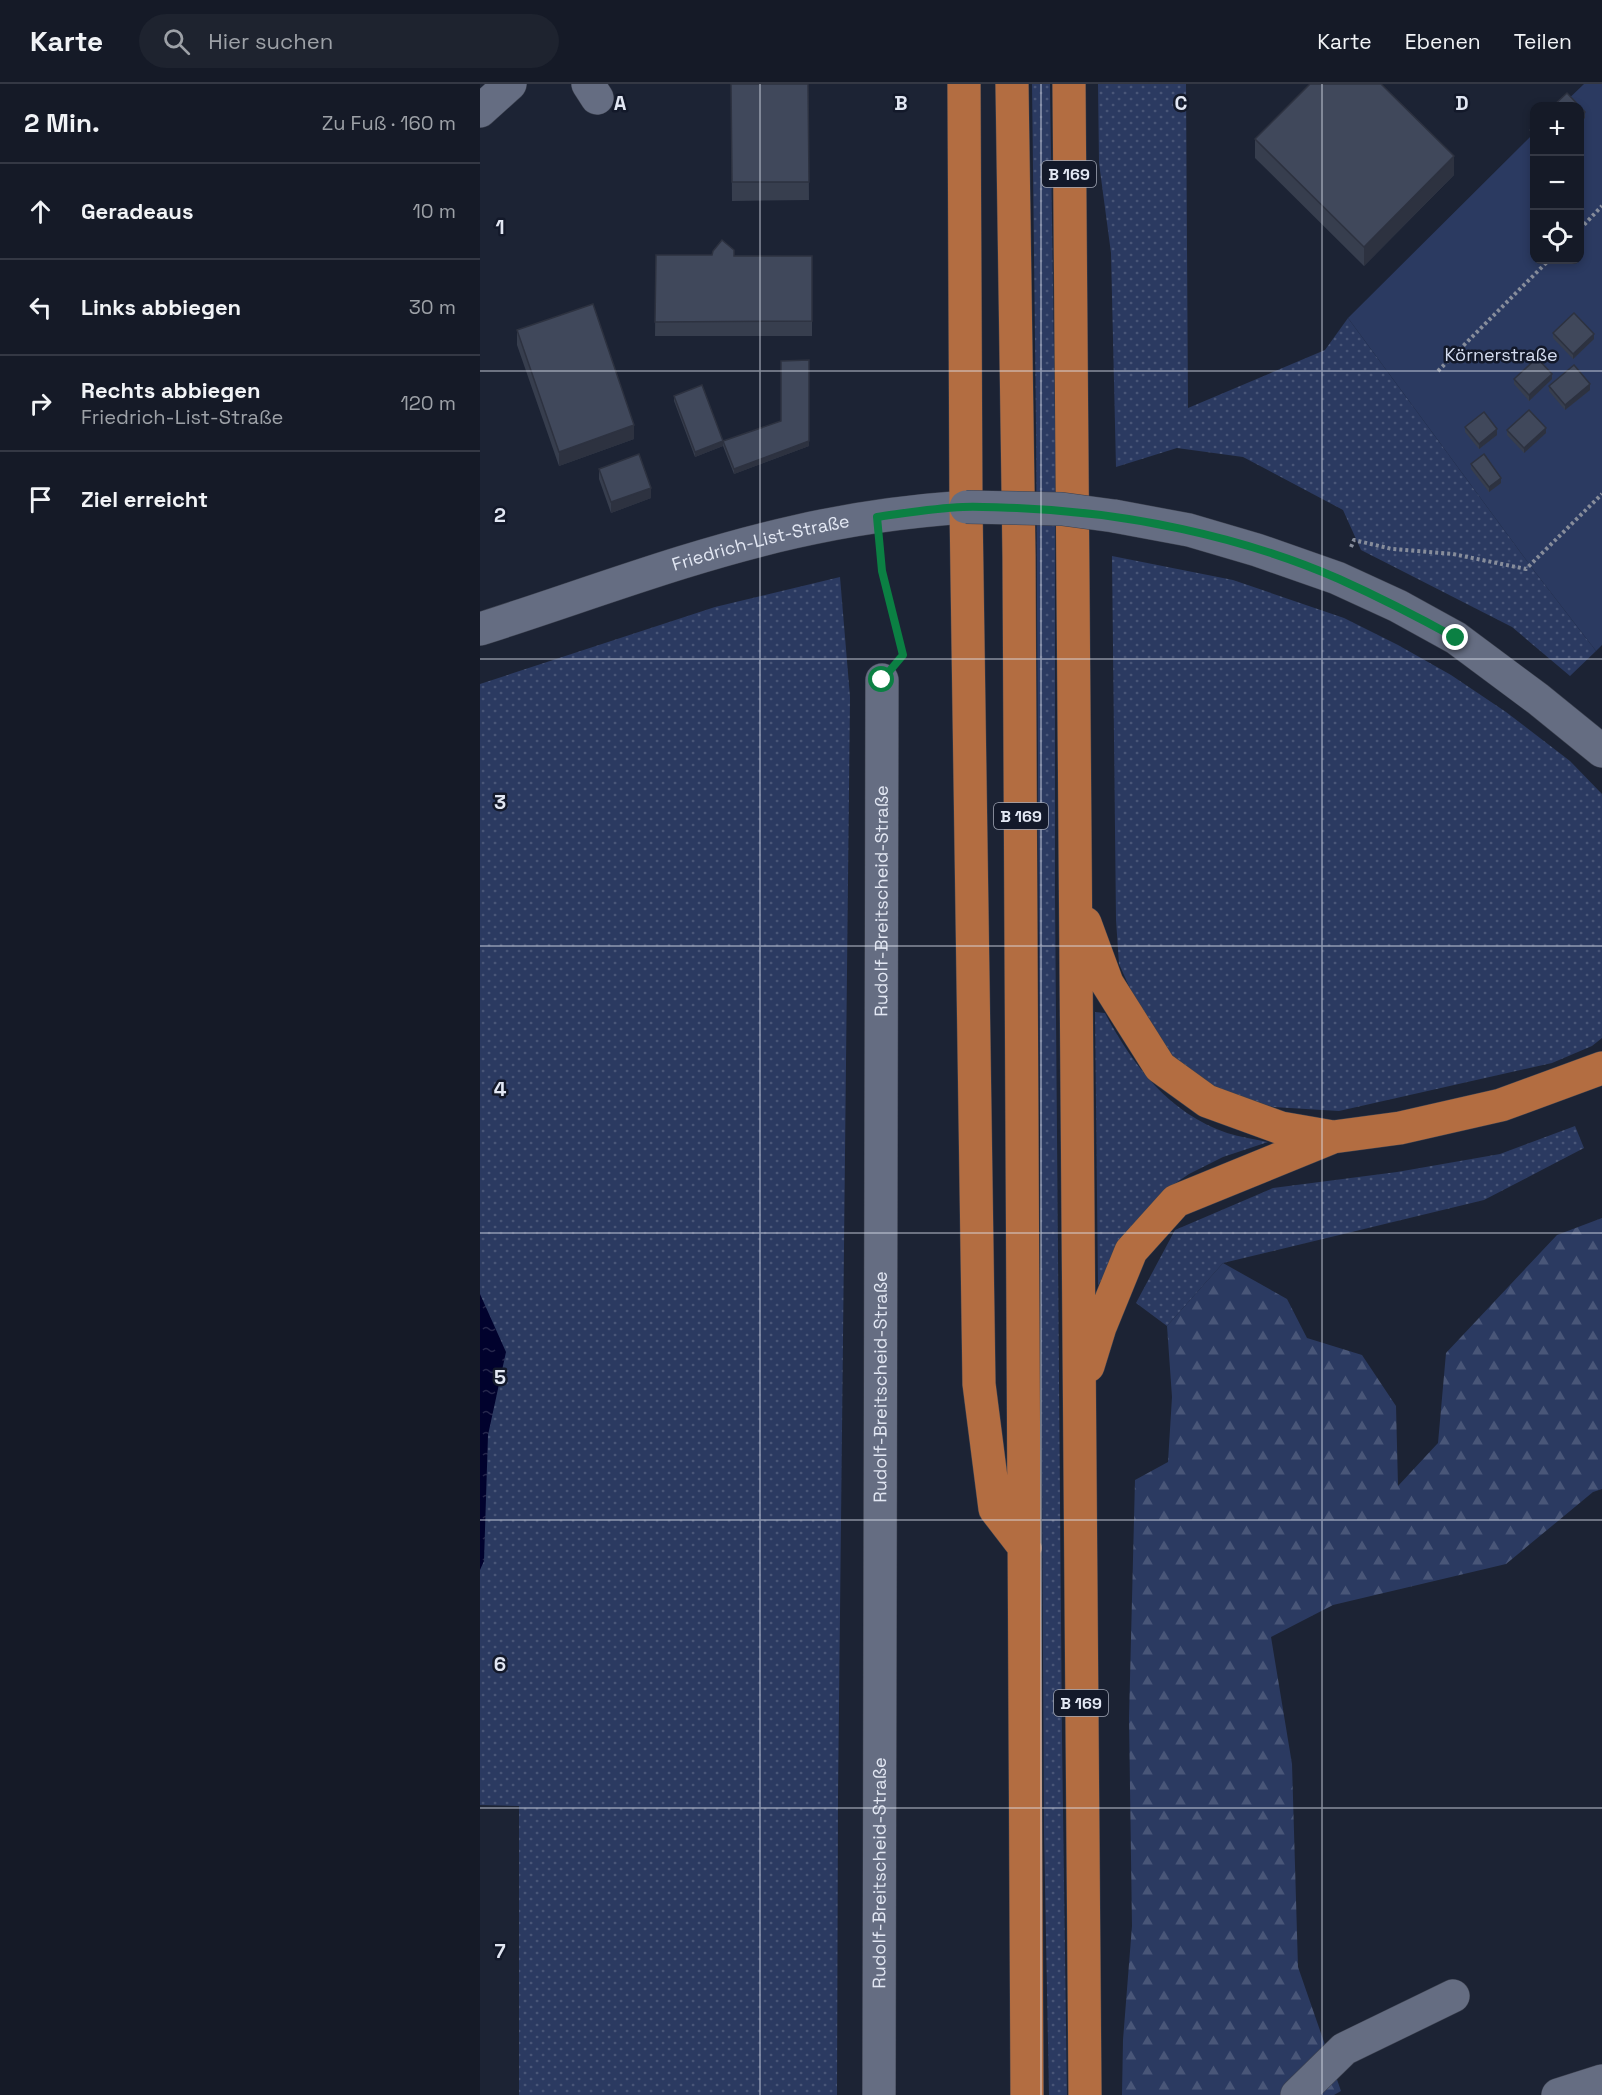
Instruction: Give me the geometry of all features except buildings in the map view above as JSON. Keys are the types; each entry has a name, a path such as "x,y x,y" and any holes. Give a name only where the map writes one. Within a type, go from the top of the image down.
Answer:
{"highway":[{"path":"964,84 966,507 979,1384 995,1509 1026,1548"},
{"name":"B 169","path":"1012,84 1020,568 1027,2095"},
{"name":"B 169","path":"1070,84 1069,264 1077,902 1078,1400 1085,2095"},
{"path":"1077,902 1107,983 1160,1067 1207,1101 1281,1128 1334,1137"},
{"path":"1078,1400 1100,1327 1131,1251 1176,1201 1334,1137 1400,1128 1501,1105 1602,1068"}],"street":[{"path":"480,111 510,84"},
{"name":"Friedrich-List-Straße","path":"480,629 693,560 794,532 877,517 966,507 1062,510 1114,516 1189,531 1257,550 1337,578 1398,606 1456,638 1538,699 1602,752"},
{"name":"Rudolf-Breitscheid-Straße","path":"879,2095 882,680"},
{"path":"1297,2095 1344,2049 1453,1996"},
{"path":"1558,2095 1602,2081"}],"path":[{"path":"1584,224 1602,206"},
{"path":"1438,371 1545,264"},
{"path":"1354,540 1392,549 1452,554 1526,569 1602,494"},
{"path":"877,517 882,571 903,655 882,680"}],"green space":[{"path":"1032,84 1050,84 1055,424 1055,895 1067,2095 1049,2095 1044,1834"},
{"path":"1098,84 1186,84 1188,408 1325,350 1348,318 1596,651 1570,676 1512,627 1361,550 1343,510 1243,457 1177,448 1116,467 1111,253 1099,163"},
{"name":"Körnerstraße","path":"1584,84 1602,84 1602,645 1596,651 1348,318 1530,137 1530,264 1584,264 1584,102 1565,102"},
{"path":"1112,556 1233,580 1344,618 1451,675 1506,712 1570,761 1602,794 1602,1038 1592,1046 1552,1063 1339,1111 1273,1107 1210,1086 1173,1060 1146,1024 1119,964 1116,920"},
{"path":"840,577 850,697 837,2095 519,2095 519,1806 480,1805 480,684 715,607"},
{"path":"1095,1012 1105,1013 1141,1069 1170,1100 1187,1113 1227,1133 1268,1142 1223,1157 1189,1174 1164,1191 1123,1237 1098,1286"},
{"path":"1575,1126 1584,1148 1484,1200 1223,1263 1167,1326 1136,1303 1175,1230 1273,1188 1397,1172 1500,1154"},
{"path":"1602,1218 1602,1489 1593,1492 1506,1564 1333,1605 1271,1637 1292,1764 1298,1967 1341,2091 1334,2095 1122,2095 1123,2040 1132,1926 1129,1718 1135,1480 1168,1462 1172,1397 1167,1326 1223,1263 1287,1299 1307,1338 1362,1355 1396,1406 1398,1486 1438,1443 1446,1353 1557,1235"}],"water":[{"path":"480,1294 506,1352 488,1435 484,1561 480,1570"}],"route":[{"path":"882,680 903,655 882,571 877,517 938,509 966,507 1062,510 1114,516 1189,531 1257,550 1337,578 1398,606 1456,638"}]}
